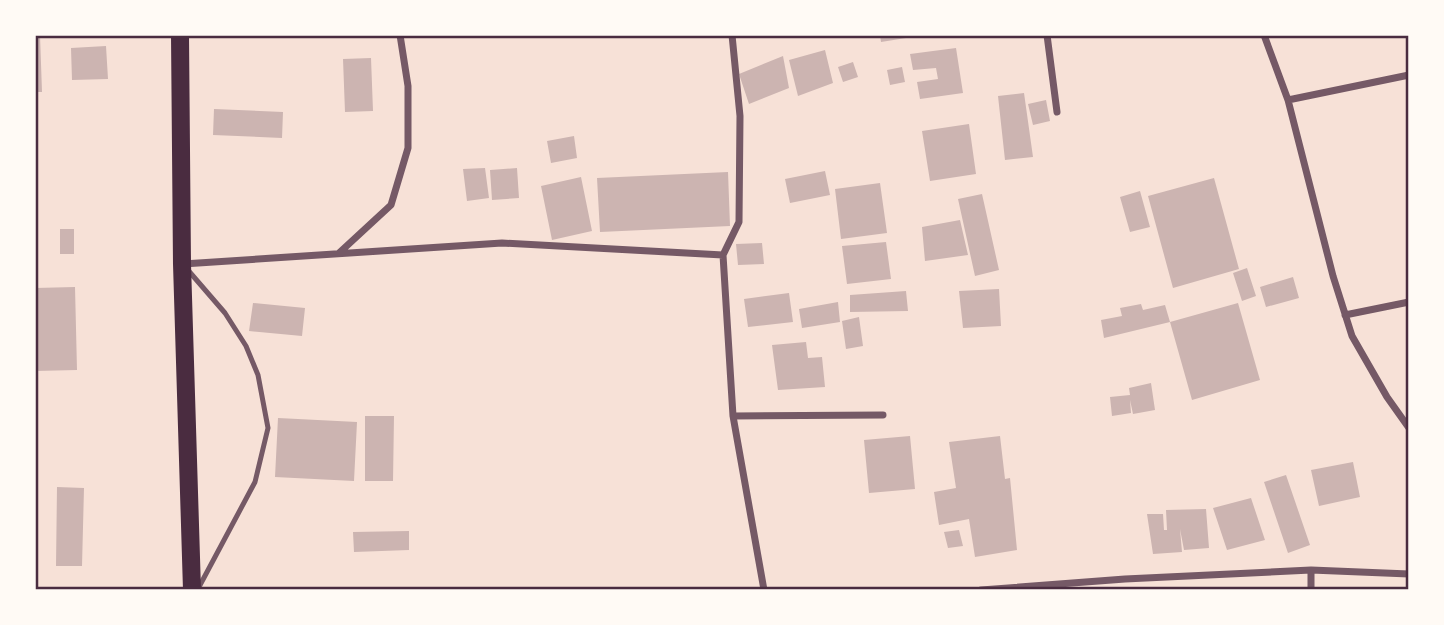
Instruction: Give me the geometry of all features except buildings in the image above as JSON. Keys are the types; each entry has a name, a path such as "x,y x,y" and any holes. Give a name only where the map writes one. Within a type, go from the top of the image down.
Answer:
{"main road":[{"path":"180,35 182,264 195,590"}],"street":[{"path":"338,253 391,205 408,148 408,86 400,35"},
{"path":"732,35 740,116 739,222 723,255 733,416 764,590"},
{"path":"1047,35 1057,112"},
{"path":"1264,35 1288,100 1345,315 1357,346 1409,428"},
{"path":"1288,100 1409,75"},
{"path":"182,264 502,243 723,255"},
{"path":"1345,315 1409,302"},
{"path":"733,416 883,415"},
{"path":"981,590 1084,587 1125,579 1311,570 1409,574"},
{"path":"1311,570 1311,590"}],"lane":[{"path":"182,264 225,313 246,346 258,375 268,428 255,482 195,590"}]}
